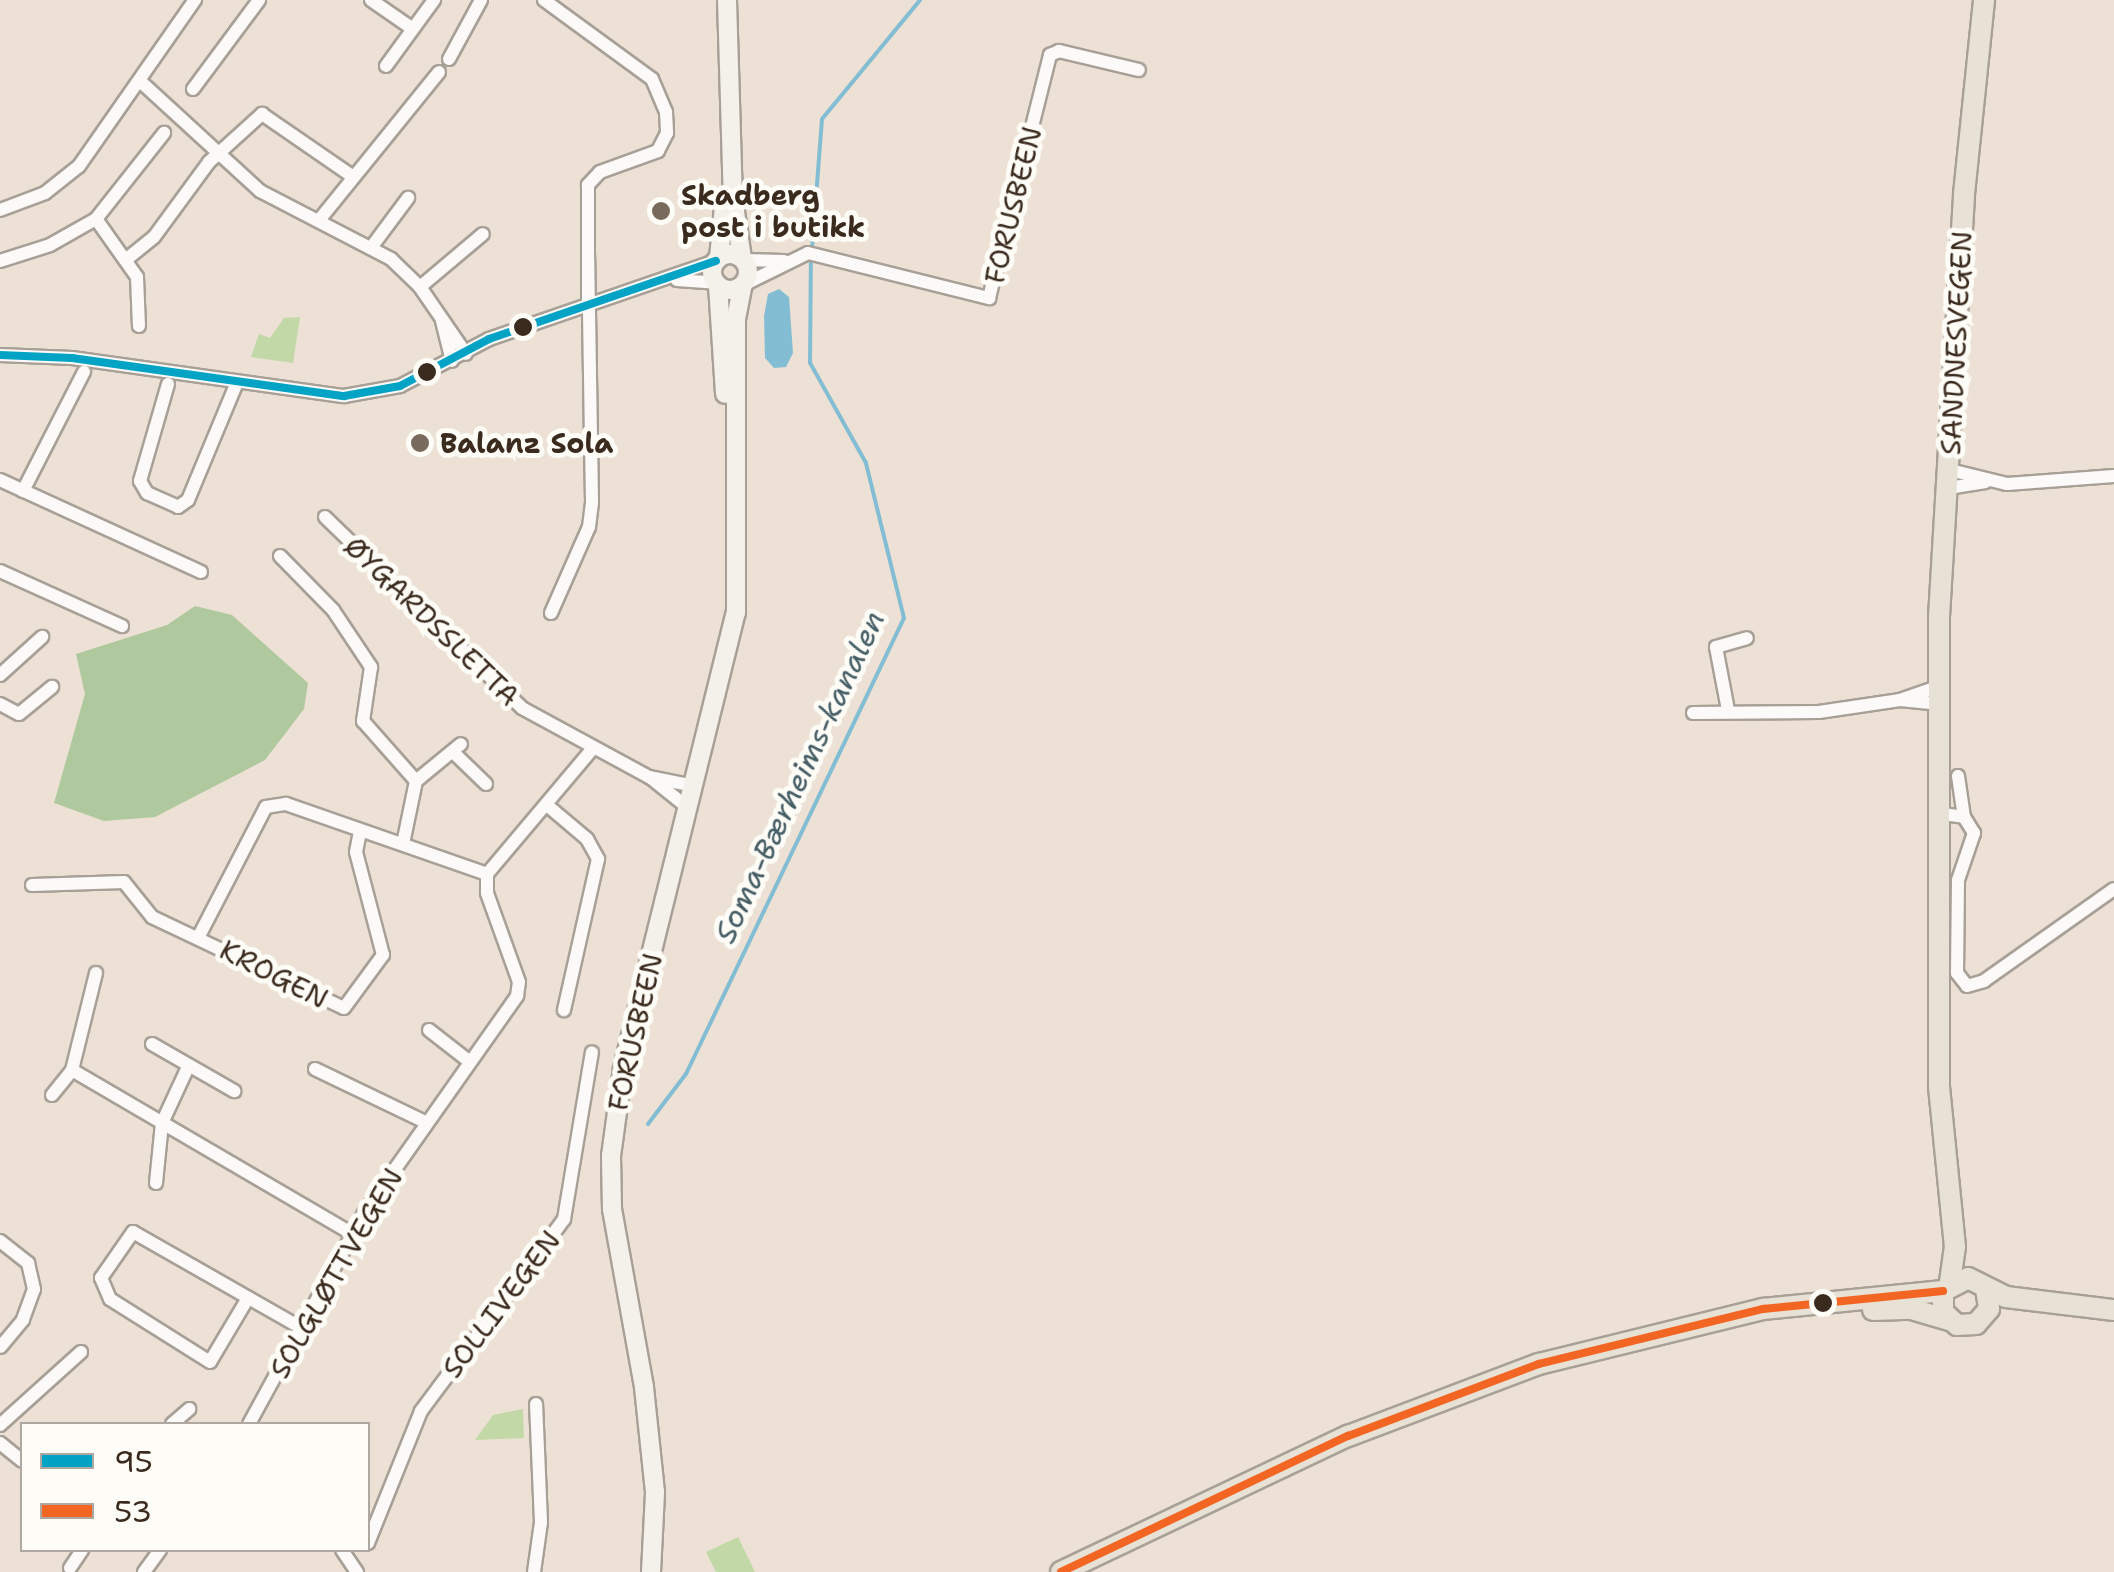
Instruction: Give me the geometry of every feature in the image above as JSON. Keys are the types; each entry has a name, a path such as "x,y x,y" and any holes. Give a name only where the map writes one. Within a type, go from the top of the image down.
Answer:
{"main road":[{"name":"FORUSBEEN","path":"727,0 728,111 717,284 730,636"},
{"path":"1964,194 1961,145 1972,0"},
{"name":"SANDNESVEGEN","path":"1949,1320 1947,1287 1955,1247 1942,1124 1953,816 1941,695 1964,194 1984,0"},
{"name":"FORUSBEEN","path":"651,1572 656,1492 612,1209 611,1156 623,1068 740,583 736,319 743,285 743,259 728,111"},
{"name":"FORUSBEEN","path":"718,260 743,259"},
{"path":"717,284 743,285"},
{"name":"SANDNESVEGEN","path":"1942,1124 1981,1284 1983,1318"},
{"path":"1061,1572 1434,1401 1556,1360 1763,1309 1947,1287 1981,1284 2114,1310"},
{"path":"1700,1325 1885,1309 1936,1313 1966,1326 2011,1310 2084,1307"},
{"name":"FORUSBEEN","path":"639,1572 648,1434"}],"street":[{"path":"0,210 45,192 79,166 196,0"},
{"path":"193,89 259,0"},
{"path":"386,66 410,27 434,0"},
{"path":"448,59 481,0"},
{"path":"544,0 652,79 666,112 667,133 658,151 600,172 588,184 592,502 589,527 551,613"},
{"path":"380,2 410,27"},
{"name":"FORUSBEEN","path":"743,259 786,260 824,255 989,298 1050,55 1058,51 1138,70"},
{"path":"320,220 439,72"},
{"path":"140,80 260,192 374,246 420,287 466,354"},
{"path":"128,258 154,237 216,155 262,114 352,176"},
{"path":"0,261 50,245 96,219 164,133"},
{"path":"374,246 408,198"},
{"path":"96,219 128,258 139,288 139,326"},
{"path":"420,287 483,234"},
{"path":"0,356 72,358 296,392 373,392 588,300 718,260"},
{"name":"FORUSBEEN","path":"743,285 786,260"},
{"path":"655,282 717,284"},
{"path":"440,314 452,361"},
{"path":"23,491 84,372"},
{"path":"168,384 140,480 147,493 178,507 188,500 237,382"},
{"path":"1949,479 1986,482 2114,476"},
{"path":"0,480 201,572"},
{"name":"ØYGARDSSLETTA","path":"325,516 500,691 592,748 649,777 688,808"},
{"path":"280,556 333,610 370,666 363,721 416,781"},
{"path":"0,571 122,626"},
{"path":"0,675 42,636"},
{"path":"1728,710 1716,647 1748,638"},
{"path":"0,704 25,712 52,687"},
{"path":"1693,713 1819,712 1941,695"},
{"path":"403,844 416,781 457,748 486,784"},
{"path":"199,936 266,807 286,804 487,874 548,806 592,748"},
{"path":"1953,816 1958,776"},
{"name":"ØYGARDSSLETTA","path":"649,777 694,786"},
{"path":"548,806 587,839 598,859 564,1010"},
{"name":"SANDNESVEGEN","path":"1953,816 1974,832 1958,880 1957,973 1967,986 1984,982 2114,890"},
{"name":"KROGEN","path":"32,885 115,878 152,917 344,1008 383,955 358,859 360,831"},
{"name":"SOLGLØTTVEGEN","path":"250,1422 351,1233 518,988 487,874"},
{"path":"52,1096 72,1070 96,973"},
{"path":"429,1030 470,1062"},
{"path":"152,1044 234,1091"},
{"name":"SOLLIVEGEN","path":"370,1538 421,1411 564,1219 592,1052"},
{"path":"156,1183 162,1123 188,1067"},
{"path":"315,1068 425,1122"},
{"path":"72,1070 351,1233"},
{"path":"248,1298 210,1362 110,1300 101,1278 133,1232 301,1328"},
{"path":"0,1240 28,1264 34,1289 23,1320 0,1347"},
{"path":"0,1425 50,1387 82,1352"},
{"path":"534,1572 541,1522 536,1404"},
{"path":"174,1422 189,1409"},
{"path":"70,1568 81,1552"},
{"path":"144,1572 154,1552"}],"green space":[{"path":"300,317 293,363 251,357 259,334 270,338 284,318"},
{"path":"195,606 232,615 308,683 304,709 265,760 155,817 104,821 54,803 85,694 76,654 167,625"},
{"path":"523,1409 524,1438 475,1440 493,1415"},
{"path":"738,1537 755,1572 716,1572 706,1552"}],"water":[{"path":"779,289 789,297 793,353 786,367 774,368 765,358 764,316 768,294"}],"waterway":[{"name":"Soma-Bærheims-kanalen","path":"812,249 822,119 920,0"},
{"name":"Soma-Bærheims-kanalen","path":"648,1124 686,1074 904,618 866,463 810,363 811,258"}],"transit line":[{"name":"95","path":"0,355 72,358 344,396 400,386 489,339 716,261"},
{"name":"53","path":"1061,1572 1348,1436 1539,1364 1763,1309 1943,1291"}],"place":[{"name":"Skadberg post i butikk","path":"661,211"},
{"name":"Balanz Sola","path":"420,443"}]}
